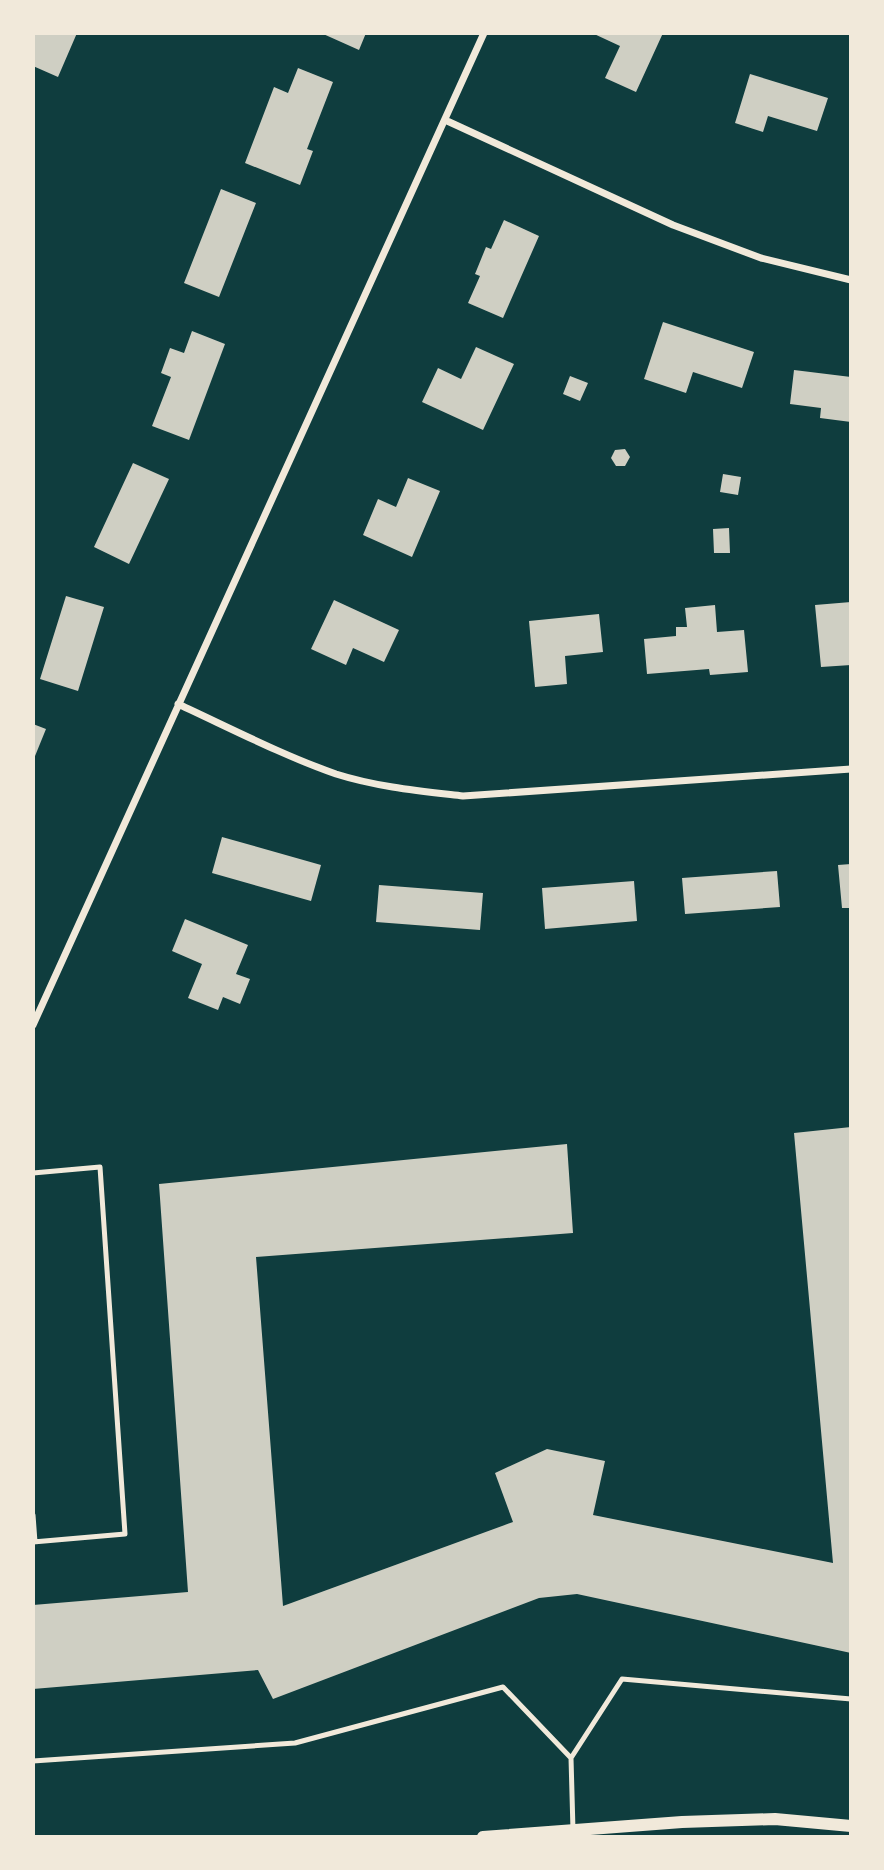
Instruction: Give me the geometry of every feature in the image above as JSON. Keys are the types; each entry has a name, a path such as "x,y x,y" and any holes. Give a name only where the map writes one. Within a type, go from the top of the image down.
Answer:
{"street":[{"path":"33,1025 484,33"},
{"path":"445,120 673,225 761,258 851,280"},
{"path":"178,704 337,774 400,789 463,796 851,769"},
{"path":"483,1837 682,1822 775,1819 851,1826"}],"lane":[{"path":"33,1173 100,1167 125,1534 34,1542 33,1515"},
{"path":"573,1830 571,1758 622,1679 851,1699"},
{"path":"33,1761 295,1743 503,1687 571,1758"}],"building":[{"path":"33,33 77,33 58,77 33,66"},
{"path":"321,33 366,33 359,50"},
{"path":"592,33 663,33 636,92 605,78 620,46"},
{"path":"298,68 333,82 307,149 313,151 300,185 245,163 274,87 288,93"},
{"path":"750,74 828,98 817,131 768,116 763,132 735,123"},
{"path":"221,189 256,203 219,297 184,283"},
{"path":"504,220 539,236 503,318 468,303 480,276 475,274 486,247 491,249"},
{"path":"663,322 754,352 742,388 693,372 686,393 644,379"},
{"path":"192,331 225,344 189,440 152,426 171,377 161,373 170,348 184,353"},
{"path":"476,347 514,364 483,430 422,402 438,368 461,379"},
{"path":"794,370 851,377 851,422 820,418 821,408 790,404"},
{"path":"570,376 588,383 580,401 563,394"},
{"path":"625,449 630,457 625,466 616,466 611,458 615,450"},
{"path":"133,463 169,479 129,564 94,547"},
{"path":"723,474 741,477 738,495 720,492"},
{"path":"408,478 440,491 412,557 363,535 378,499 396,507"},
{"path":"729,528 730,553 714,553 713,529"},
{"path":"66,596 104,607 78,691 40,679"},
{"path":"334,600 399,630 384,662 353,648 346,665 311,649"},
{"path":"851,602 851,665 821,667 815,605"},
{"path":"715,605 717,632 744,630 748,672 710,675 709,669 647,674 644,639 676,636 676,627 687,627 685,608"},
{"path":"599,614 603,652 565,656 567,684 535,687 529,621"},
{"path":"33,724 46,729 33,761"},
{"path":"222,837 321,865 311,901 212,873"},
{"path":"851,864 851,908 842,908 838,865"},
{"path":"777,871 780,907 685,914 682,878"},
{"path":"634,881 637,921 545,929 542,888"},
{"path":"379,885 483,893 480,930 376,922"},
{"path":"185,919 248,945 236,974 250,979 240,1004 223,997 218,1010 188,998 202,964 172,951"},
{"path":"851,1127 851,1653 577,1594 539,1598 273,1699 258,1670 33,1689 33,1605 188,1592 159,1184 567,1144 573,1233 256,1257 283,1606 513,1522 495,1473 547,1449 605,1461 593,1515 833,1563 794,1133"}]}
